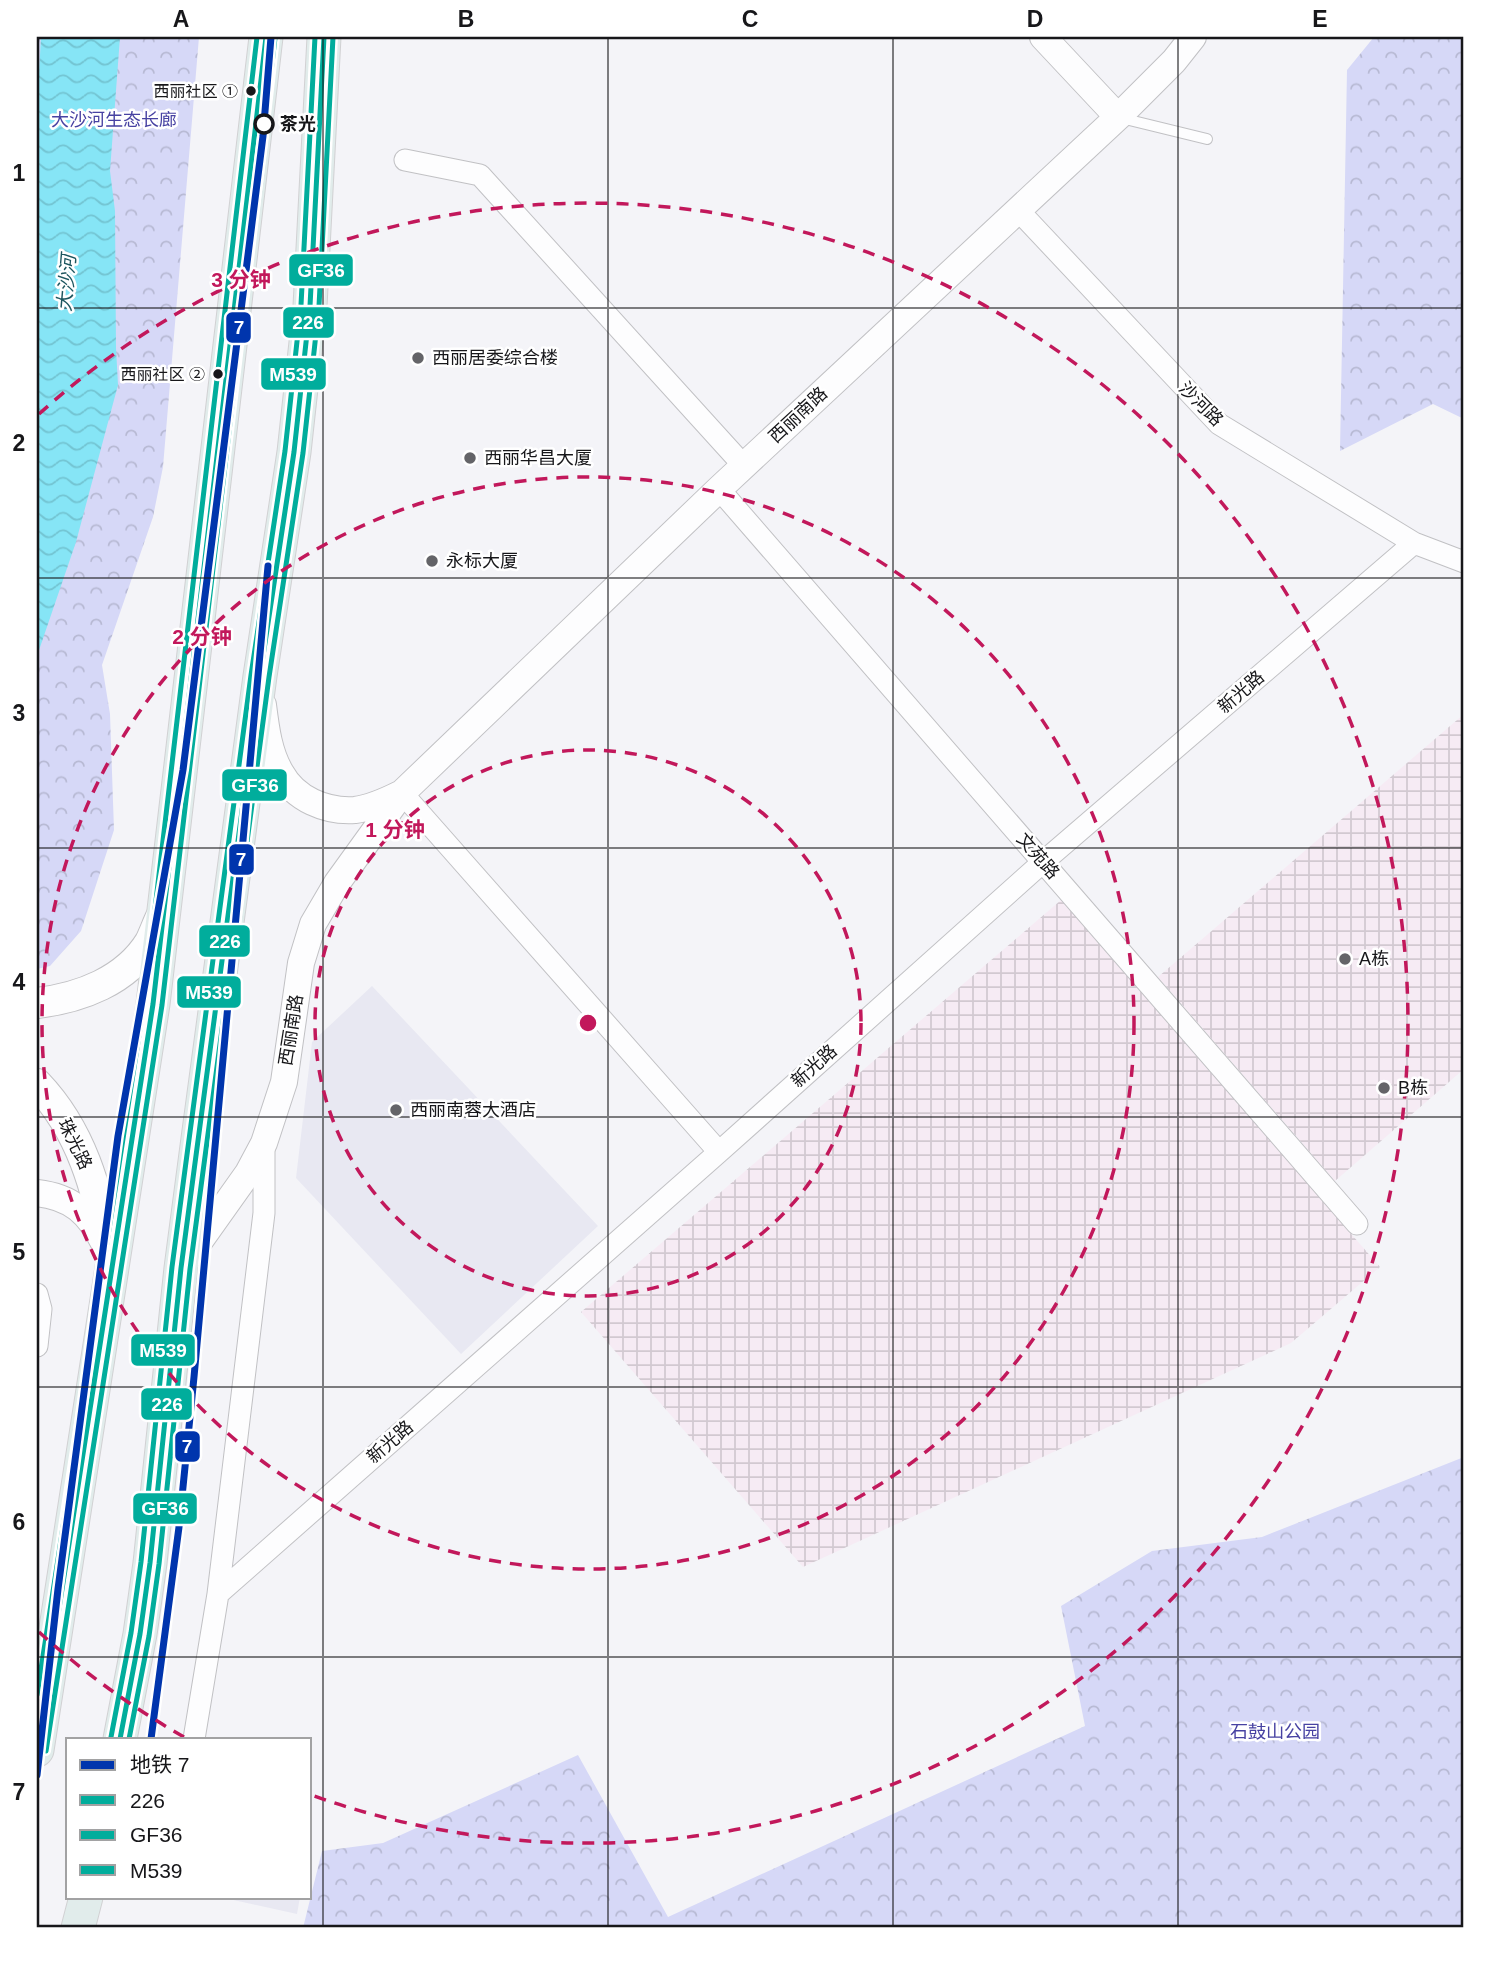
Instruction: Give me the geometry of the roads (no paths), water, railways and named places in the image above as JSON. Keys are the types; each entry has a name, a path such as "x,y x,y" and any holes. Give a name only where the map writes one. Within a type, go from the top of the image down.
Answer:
{"main road":[{"path":"37,1744 153,1004 266,37"},
{"path":"120,1738 150,1563 181,1268 260,676 295,452 310,306 324,37"},
{"path":"37,1003 71,997 103,985 128,967 149,943 164,910"},
{"name":"珠光路","path":"37,1084 76,1139 102,1213 108,1251"},
{"path":"78,1928 86,1898"}],"street":[{"path":"1043,37 1118,117"},
{"name":"西丽南路","path":"181,1268 248,1173 264,1143 284,1082 301,963 313,924 337,883 402,793 719,489 1118,117 1194,37"},
{"path":"405,160 480,175 744,466"},
{"name":"沙河路","path":"1018,210 1219,424 1414,543 1464,562"},
{"name":"文苑路","path":"719,489 1357,1224"},
{"name":"新光路","path":"218,1594 1043,862 1414,543"},
{"name":"西丽南路","path":"260,676 268,738 281,775 293,790 312,803 354,810 378,804 402,793"},
{"path":"402,793 719,1152"},
{"path":"194,1738 218,1594 264,1213 264,1143"},
{"path":"37,1193 60,1198 83,1211 95,1225 108,1251"},
{"name":"珠光路","path":"108,1251 108,1293"},
{"path":"37,1294 41,1309 37,1346"}],"lane":[{"path":"1118,117 1207,139"}],"water":[{"name":"大沙河","path":"41,37 120,37 110,171 115,211 118,385 76,542 37,656 37,110"}],"metro line":[{"name":"7","path":"37,1775 58,1589 118,1136 183,770 263,136 271,37"},
{"name":"7","path":"151,1738 179,1527 194,1377 268,566"}],"place":[{"name":"西丽社区 ①","path":"251,91"},
{"name":"茶光","path":"264,124"},
{"name":"西丽居委综合楼","path":"418,358"},
{"name":"西丽社区 ②","path":"218,374"},
{"name":"西丽华昌大厦","path":"470,458"},
{"name":"永标大厦","path":"432,561"},
{"name":"A栋","path":"1345,959"},
{"name":"B栋","path":"1384,1088"},
{"name":"西丽南蓉大酒店","path":"396,1110"}],"park label":[{"name":"大沙河生态长廊","path":"114,120"},
{"name":"石鼓山公园","path":"1275,1732"}]}
